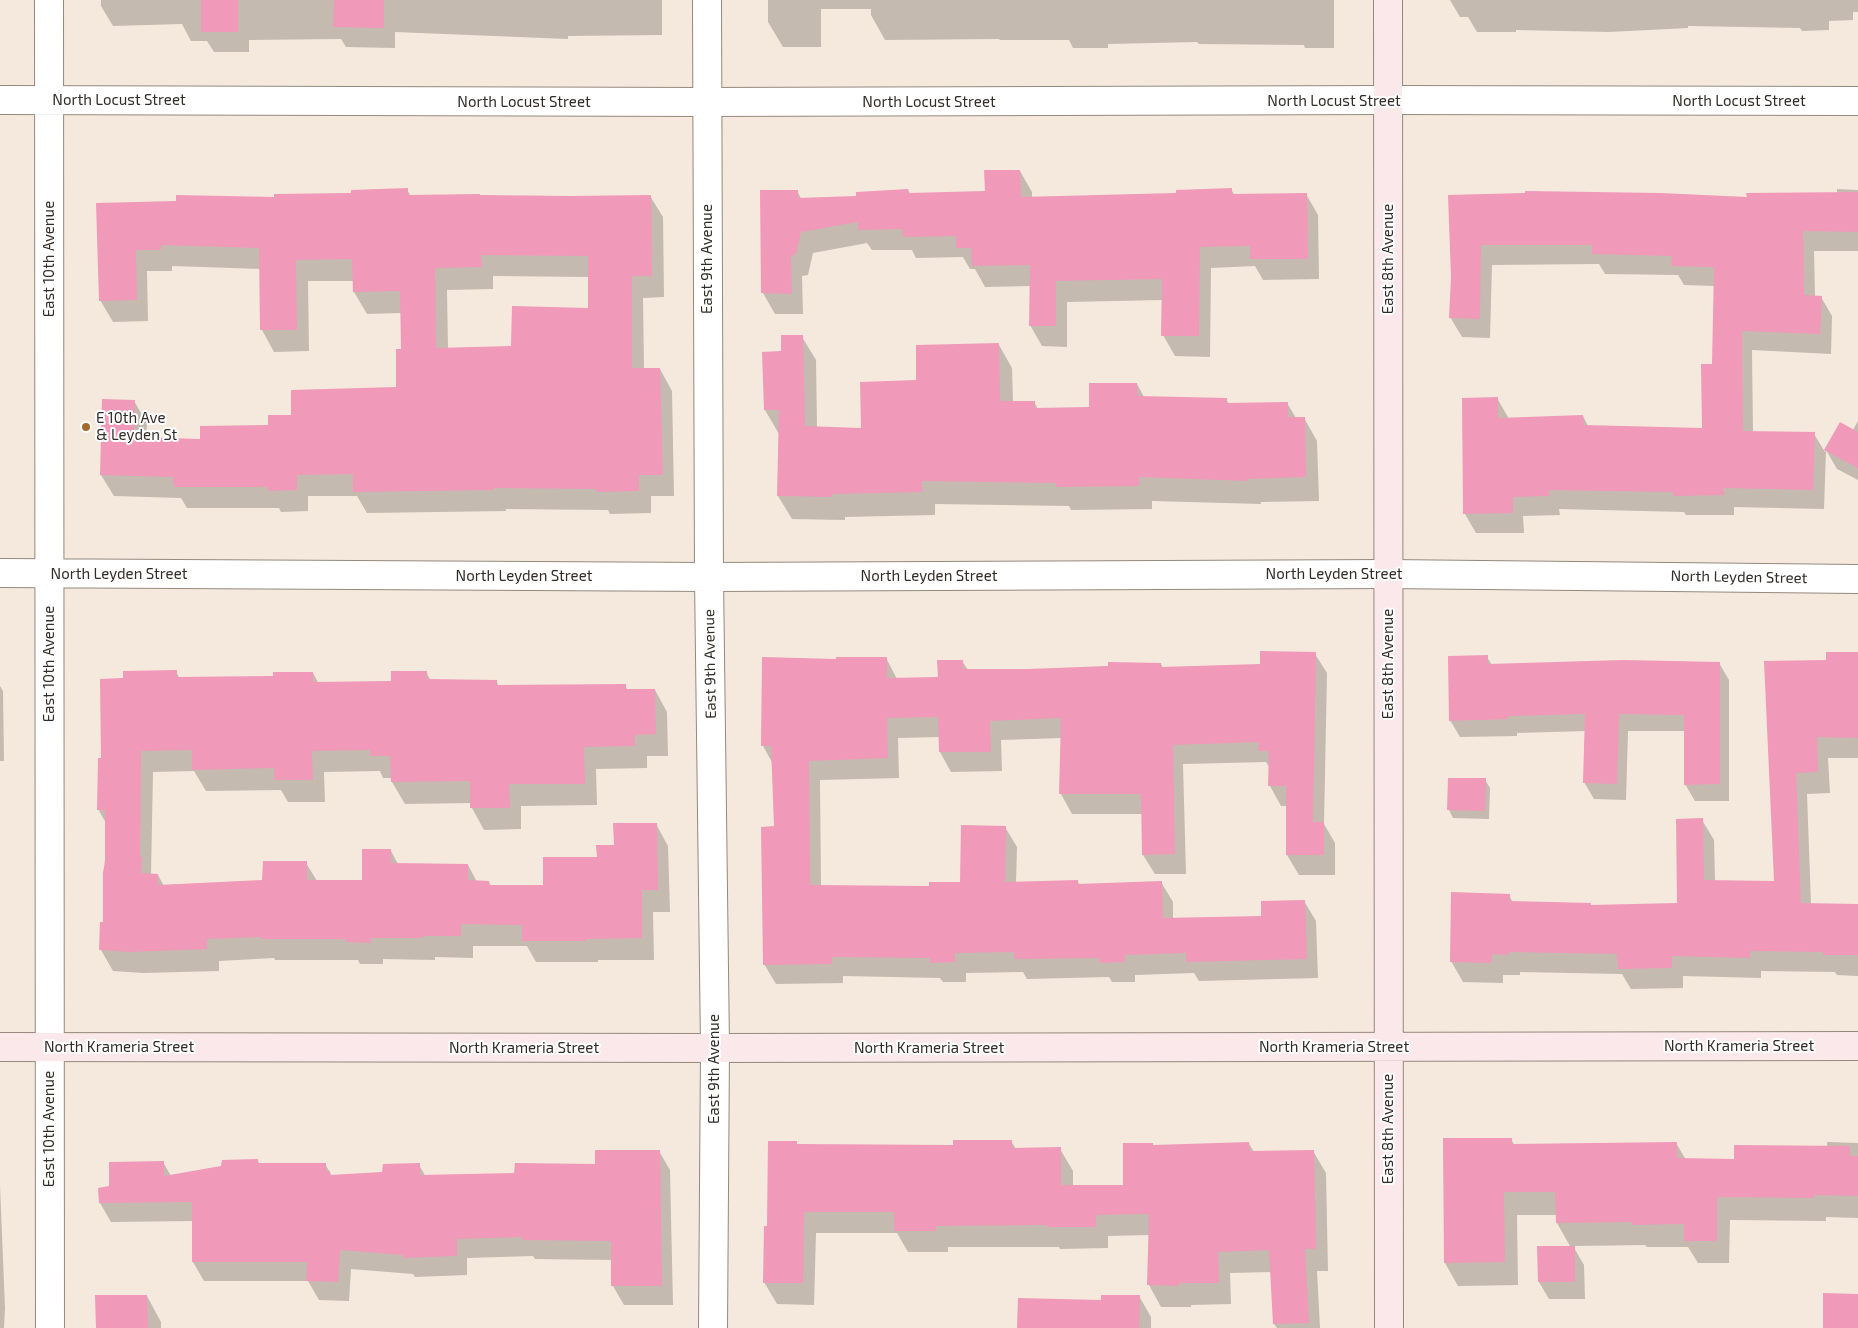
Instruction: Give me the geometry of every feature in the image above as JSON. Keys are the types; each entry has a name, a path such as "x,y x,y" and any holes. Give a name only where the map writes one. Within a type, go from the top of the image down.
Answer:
{"street":[{"name":"East 10th Avenue","path":"49,0 50,1328"},
{"name":"East 9th Avenue","path":"707,0 709,577 715,1048 713,1328"},
{"name":"East 8th Avenue","path":"1388,0 1388,1328"},
{"name":"North Locust Street","path":"0,100 1858,102"},
{"name":"North Leyden Street","path":"0,573 709,577 1388,574 1858,579"},
{"name":"North Krameria Street","path":"0,1047 1858,1046"}],"building":[{"path":"201,0 238,0 238,32 201,32"},
{"path":"334,0 384,0 384,28 333,27"},
{"path":"984,170 1020,170 1021,197 1176,193 1176,190 1232,188 1232,194 1307,193 1308,259 1250,259 1250,246 1200,247 1199,336 1161,336 1162,279 1056,281 1056,326 1029,326 1030,265 972,266 971,248 956,248 956,236 903,237 902,229 858,230 858,222 801,232 796,254 791,256 792,294 761,293 760,190 798,190 798,198 856,196 856,192 908,189 909,193 985,191"},
{"path":"408,188 408,195 651,195 652,276 632,276 632,368 660,368 663,475 639,475 639,491 596,492 596,489 494,488 494,490 353,492 353,474 297,475 297,490 268,491 268,487 174,487 173,477 100,475 102,399 135,400 134,437 200,439 200,426 268,425 268,415 291,415 291,390 396,387 396,349 401,349 400,291 353,292 352,259 296,260 297,330 260,330 259,248 161,245 161,250 136,250 137,300 99,301 96,203 176,201 176,195 274,197 274,194 351,193 351,190","holes":["481,255 588,256 588,308 512,306 511,346 436,348 435,268 482,267"]},
{"path":"1525,191 1660,193 1747,197 1746,193 1858,192 1858,232 1803,231 1804,295 1822,296 1820,334 1742,331 1743,431 1815,432 1813,490 1723,488 1724,495 1673,496 1673,492 1549,490 1549,496 1513,497 1513,513 1463,514 1462,398 1498,397 1498,418 1583,415 1584,425 1702,428 1701,364 1712,364 1714,267 1671,266 1672,256 1592,254 1592,245 1481,245 1480,319 1449,318 1451,277 1448,195 1525,193"},
{"path":"781,335 803,335 805,426 861,428 860,382 916,380 916,345 999,343 1000,401 1035,401 1035,408 1089,407 1089,383 1137,383 1138,396 1227,398 1227,403 1288,402 1288,417 1305,417 1306,477 1248,479 1248,481 1139,477 1139,486 1056,487 1056,483 922,481 922,492 832,494 832,497 777,496 779,410 764,410 762,352 781,351"},
{"path":"1840,422 1858,432 1858,468 1824,450"},
{"path":"1260,651 1316,652 1313,822 1324,822 1324,855 1286,855 1286,786 1268,786 1269,751 1258,751 1259,742 1173,745 1175,854 1142,855 1141,794 1059,794 1061,718 990,721 991,752 939,752 938,717 887,718 888,758 809,761 810,885 929,886 929,882 960,882 961,825 1006,826 1005,882 1078,880 1078,884 1162,881 1163,918 1261,916 1261,901 1305,900 1307,959 1186,962 1186,953 1125,955 1125,962 1100,963 1099,958 1014,959 1014,952 955,953 955,962 930,963 930,958 832,957 832,964 763,965 761,827 774,826 771,746 761,746 762,657 836,659 836,657 887,657 887,678 938,677 937,660 963,660 963,669 1108,666 1108,662 1161,663 1161,667 1260,664"},
{"path":"1826,652 1858,652 1858,738 1817,737 1818,772 1796,773 1801,903 1858,904 1858,955 1823,955 1823,952 1750,951 1750,958 1672,956 1672,968 1618,969 1617,954 1509,952 1509,955 1492,954 1491,963 1450,962 1451,892 1510,894 1510,901 1591,903 1591,905 1677,903 1676,819 1703,818 1704,880 1774,881 1764,661 1826,660"},
{"path":"1488,655 1488,664 1623,660 1720,662 1720,784 1684,785 1684,715 1619,714 1617,784 1583,783 1585,714 1508,716 1508,719 1449,721 1448,656"},
{"path":"177,670 177,677 273,676 273,672 313,672 313,682 391,681 391,671 427,671 427,679 497,680 497,685 626,684 626,689 655,689 656,734 635,735 635,746 584,747 585,784 509,784 510,808 470,808 470,781 391,782 390,756 370,756 370,750 312,751 313,780 274,780 274,768 192,770 192,750 141,751 141,873 158,874 158,885 262,880 263,861 307,861 307,880 362,880 362,849 391,849 391,863 468,864 468,880 489,881 489,885 543,885 543,857 597,857 596,845 614,845 613,823 657,823 658,890 642,890 642,938 586,939 586,941 522,941 522,925 461,924 461,936 371,938 371,943 346,942 346,939 261,939 261,937 207,939 207,949 130,952 99,950 100,922 103,922 103,873 105,861 105,810 97,810 98,758 101,758 100,679 123,678 123,671"},
{"path":"1448,778 1486,778 1485,811 1447,810"},
{"path":"1443,1138 1512,1138 1512,1144 1677,1142 1677,1158 1734,1159 1734,1145 1850,1146 1850,1156 1858,1156 1858,1196 1814,1195 1814,1198 1717,1197 1717,1241 1684,1241 1684,1224 1632,1225 1632,1222 1556,1223 1555,1192 1504,1192 1505,1262 1444,1263"},
{"path":"953,1140 1012,1140 1012,1148 1061,1147 1061,1185 1123,1185 1123,1143 1153,1143 1153,1145 1249,1142 1250,1151 1314,1150 1316,1249 1305,1249 1309,1323 1273,1324 1269,1250 1218,1252 1219,1283 1179,1283 1179,1286 1147,1285 1149,1214 1096,1215 1096,1227 1047,1227 1047,1225 936,1226 936,1231 894,1231 894,1212 804,1212 803,1283 763,1283 764,1226 767,1226 768,1141 797,1141 797,1144 953,1145"},
{"path":"595,1150 660,1150 662,1286 611,1286 611,1241 522,1240 522,1237 457,1239 457,1256 403,1258 403,1255 340,1250 338,1282 306,1281 307,1262 192,1262 192,1202 99,1203 98,1188 109,1186 109,1162 164,1161 164,1176 221,1166 222,1160 258,1159 258,1163 326,1163 326,1171 330,1171 330,1175 382,1172 383,1164 420,1163 420,1175 514,1173 515,1163 595,1164"},
{"path":"1537,1246 1575,1246 1575,1282 1538,1282"},
{"path":"1823,1293 1858,1294 1858,1328 1823,1328"},
{"path":"95,1295 147,1295 148,1328 96,1328"},
{"path":"1101,1295 1140,1295 1139,1328 1017,1328 1018,1298 1101,1300"}],"place":[{"name":"E 10th Ave & Leyden St","path":"86,427"}]}
